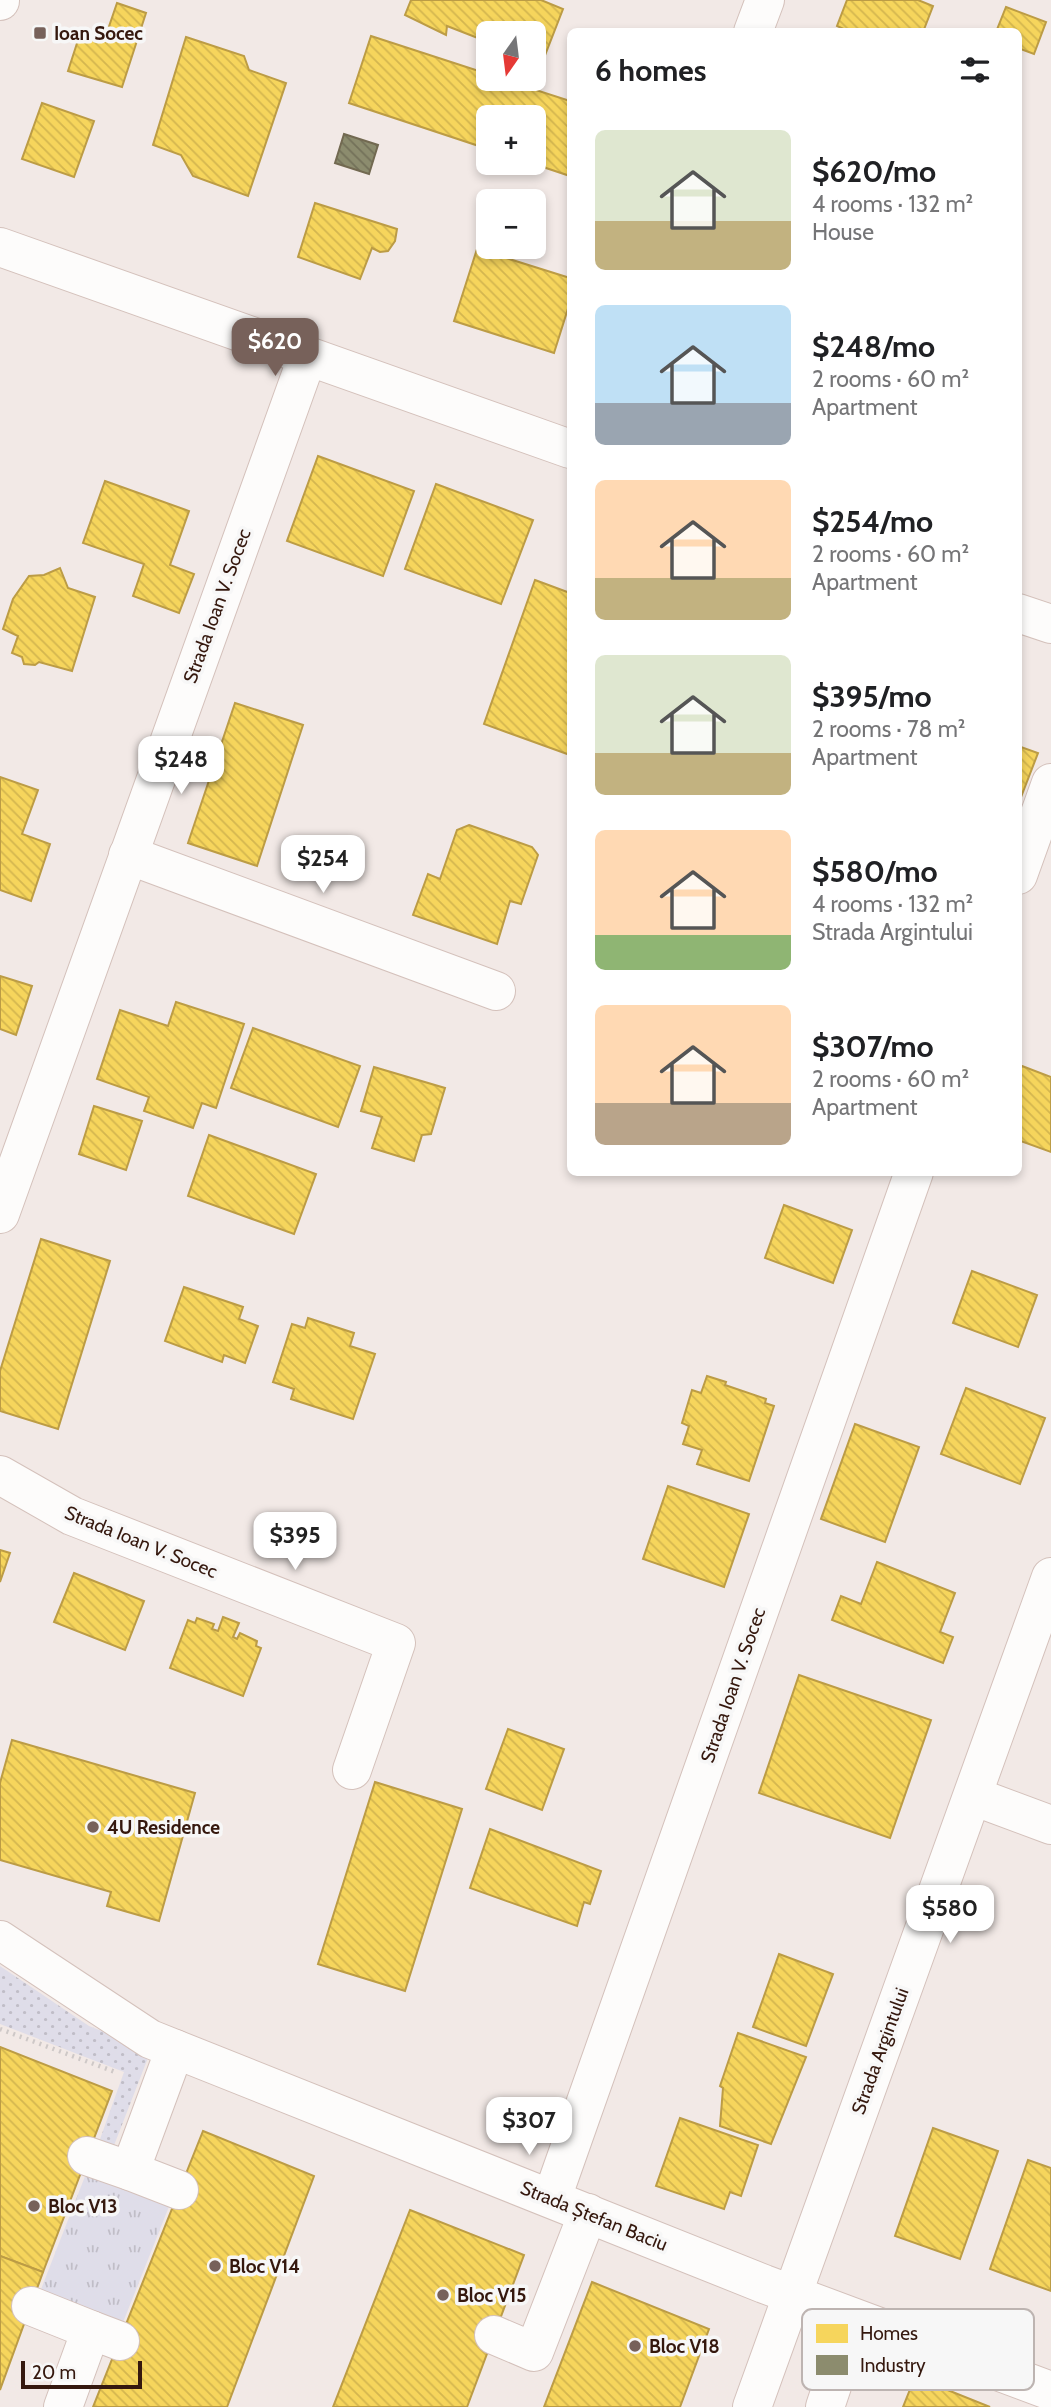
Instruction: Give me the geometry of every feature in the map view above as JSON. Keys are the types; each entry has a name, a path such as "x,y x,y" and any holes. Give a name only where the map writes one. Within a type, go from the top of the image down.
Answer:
{"street":[{"path":"754,28 765,0"},
{"path":"0,247 567,448"},
{"name":"Strada Ioan V. Socec","path":"0,1214 307,358"},
{"path":"1022,613 1051,624"},
{"path":"1022,864 1051,783"},
{"path":"128,855 496,991"},
{"name":"Strada Ioan V. Socec","path":"552,2198 913,1176"},
{"name":"Strada Ioan V. Socec","path":"0,1475 72,1516 396,1643 352,1770"},
{"name":"Strada Argintului","path":"752,2407 1051,1577"},
{"path":"973,1796 1051,1825"},
{"name":"Strada Ștefan Baciu","path":"0,1940 150,2039 831,2309"},
{"path":"130,2171 175,2049"},
{"path":"87,2156 179,2190"},
{"path":"494,2335 548,2358 588,2213"},
{"path":"30,2306 105,2336 63,2407"},
{"name":"Strada Ștefan Baciu","path":"1034,2385 1051,2391"},
{"path":"825,2407 831,2390"}],"path":[{"path":"0,2029 118,2073"}],"green space":[{"path":"0,1966 89,2026 151,2050 113,2148 99,2142 124,2072 0,2024"},
{"path":"89,2166 172,2199 120,2330 38,2297"}],"building: Homes":[{"path":"411,0 541,0 563,9 546,53 546,21 476,21 476,37 447,26 446,35 405,15"},
{"path":"847,0 918,0 933,6 925,28 837,26"},
{"path":"117,3 146,13 122,87 68,71 80,34 104,41"},
{"path":"1006,7 1046,22 1034,54 1022,50 1022,28 998,28"},
{"path":"371,36 476,70 476,91 539,91 567,100 567,175 546,168 546,105 476,105 476,145 349,103"},
{"path":"186,37 244,56 249,70 286,83 248,196 193,176 181,155 153,145"},
{"path":"42,103 94,121 74,177 22,159"},
{"path":"315,203 397,229 395,241 388,251 380,252 372,248 360,279 298,257"},
{"path":"476,252 476,259 509,259 567,277 567,312 554,353 454,321"},
{"path":"318,456 414,491 383,576 287,541"},
{"path":"105,481 189,511 170,565 194,574 179,613 133,596 144,564 83,543"},
{"path":"436,484 533,520 501,604 405,569"},
{"path":"60,568 68,588 95,597 72,671 39,662 35,665 24,664 22,657 12,653 18,636 3,629 13,599 29,576 44,575"},
{"path":"535,580 567,592 567,754 484,724"},
{"path":"235,703 303,725 257,866 188,843"},
{"path":"1022,747 1038,753 1022,795"},
{"path":"0,777 38,790 22,834 50,844 31,901 0,890"},
{"path":"469,825 532,847 538,855 521,904 510,901 497,944 413,915 428,874 440,879 457,830"},
{"path":"0,976 32,986 16,1035 0,1029"},
{"path":"176,1002 244,1024 216,1108 202,1103 193,1128 144,1111 149,1097 97,1079 120,1010 168,1026"},
{"path":"253,1028 360,1066 338,1127 231,1088"},
{"path":"1022,1066 1051,1077 1051,1152 1022,1141"},
{"path":"374,1067 445,1088 431,1134 422,1135 414,1161 372,1148 382,1117 361,1111"},
{"path":"94,1106 142,1121 126,1170 79,1154"},
{"path":"209,1135 316,1174 294,1234 188,1196"},
{"path":"784,1205 852,1230 833,1283 765,1258"},
{"path":"41,1239 110,1261 58,1429 0,1411 0,1371"},
{"path":"972,1271 1037,1295 1018,1347 953,1323"},
{"path":"184,1287 243,1307 239,1319 258,1326 245,1363 224,1355 222,1362 165,1341"},
{"path":"308,1318 354,1333 350,1346 375,1354 353,1419 291,1399 294,1389 273,1382 292,1324 305,1328"},
{"path":"707,1376 766,1399 765,1403 774,1406 749,1481 697,1464 702,1450 683,1444 689,1426 682,1423 692,1390 701,1393"},
{"path":"966,1388 1045,1418 1020,1484 941,1454"},
{"path":"855,1424 919,1447 885,1542 821,1519"},
{"path":"668,1486 749,1514 724,1587 643,1559"},
{"path":"0,1550 10,1553 0,1582"},
{"path":"877,1562 955,1593 940,1632 953,1637 943,1663 832,1620 841,1596 861,1604"},
{"path":"74,1573 144,1601 125,1650 54,1622"},
{"path":"223,1617 239,1623 233,1637 237,1639 240,1633 257,1641 256,1646 261,1648 243,1696 170,1668 188,1620 195,1623 197,1618 214,1624 212,1629 218,1631"},
{"path":"799,1675 931,1720 890,1838 759,1793"},
{"path":"508,1729 564,1749 542,1810 486,1789"},
{"name":"4U Residence","path":"12,1740 195,1793 159,1921 107,1906 111,1892 0,1860 0,1783"},
{"path":"375,1782 462,1809 405,1991 318,1964"},
{"path":"490,1829 601,1871 590,1904 584,1902 577,1926 470,1888"},
{"path":"779,1954 833,1974 806,2046 753,2027"},
{"path":"738,2033 806,2057 771,2144 720,2126 723,2088 720,2086"},
{"name":"Bloc V13","path":"0,2047 112,2091 43,2272 0,2256"},
{"path":"680,2118 758,2145 741,2196 730,2192 724,2209 656,2186"},
{"path":"933,2128 998,2151 960,2259 895,2236"},
{"name":"Bloc V14","path":"203,2131 314,2176 227,2407 93,2407"},
{"path":"1028,2160 1051,2168 1051,2291 990,2269"},
{"name":"Bloc V15","path":"410,2210 524,2255 467,2407 333,2407"},
{"path":"0,2256 43,2272 0,2390"},
{"name":"Bloc V18","path":"592,2282 709,2329 680,2407 544,2407"},
{"path":"910,2390 948,2390 990,2407 903,2407"}],"building: Industry":[{"path":"344,134 378,145 369,174 335,163"}],"place":[{"name":"Ioan Socec","path":"40,33"},
{"name":"4U Residence","path":"93,1827"},
{"name":"Bloc V13","path":"34,2206"},
{"name":"Bloc V14","path":"215,2266"},
{"name":"Bloc V15","path":"443,2295"},
{"name":"Bloc V18","path":"635,2346"}]}
